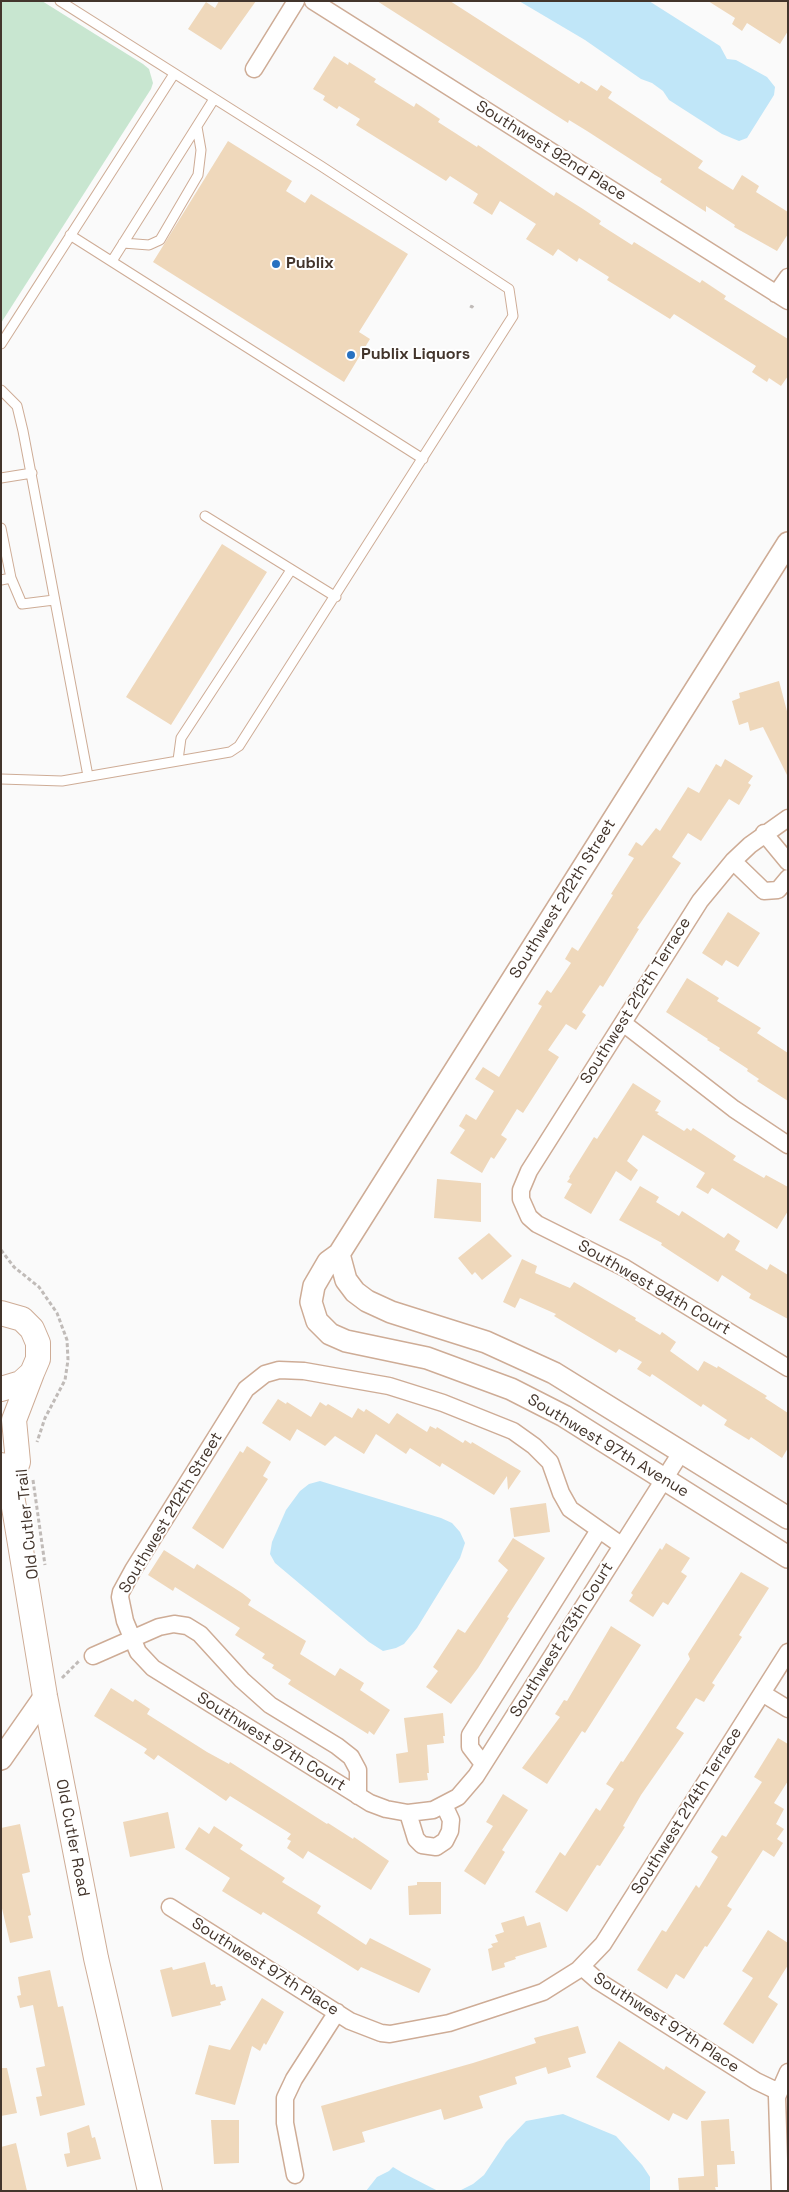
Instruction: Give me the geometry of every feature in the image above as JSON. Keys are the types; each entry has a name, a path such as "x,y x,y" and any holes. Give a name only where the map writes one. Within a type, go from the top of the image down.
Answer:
{"main road":[{"path":"1,1294 11,1316"},
{"name":"Old Cutler Road","path":"11,1316 32,1330 38,1344 38,1359 14,1420 18,1462 6,1474 45,1696 96,1958 150,2191"},
{"path":"1,1389 21,1384 32,1373"}],"street":[{"path":"254,69 296,1"},
{"name":"Southwest 92nd Place","path":"313,1 782,298"},
{"path":"782,298 788,277"},
{"name":"Southwest 212th Street","path":"339,1254 788,543"},
{"name":"Southwest 212th Terrace","path":"523,1208 521,1190 529,1171 700,901 733,861 764,833 788,818"},
{"path":"764,833 788,862"},
{"path":"733,861 764,891 778,890 788,878"},
{"path":"623,1023 734,1109 788,1145"},
{"name":"Southwest 94th Court","path":"523,1208 529,1218 537,1224 625,1268 788,1368"},
{"name":"Southwest 97th Avenue","path":"788,1518 581,1388 528,1360 479,1340 391,1312 367,1301 355,1292 346,1280 339,1254 328,1262 312,1294 312,1310 323,1328 330,1334 346,1340 427,1358 484,1377 564,1416 788,1557"},
{"name":"Southwest 212th Street","path":"132,1640 122,1608 121,1592 246,1389 258,1378 272,1372 304,1371 389,1386 442,1403 513,1431 546,1457 570,1509 599,1530"},
{"name":"Southwest 213th Court","path":"426,1812 444,1805 466,1790 682,1451"},
{"path":"483,1764 470,1747 470,1735 599,1530 621,1545"},
{"path":"93,1656 166,1625 181,1624 193,1629 265,1701 351,1757 358,1770 358,1796"},
{"name":"Southwest 97th Court","path":"132,1640 138,1652 153,1668 358,1796 378,1807 408,1813 426,1812"},
{"name":"Southwest 214th Terrace","path":"582,1967 599,1949 618,1920 788,1652"},
{"path":"762,1693 788,1709"},
{"path":"1,1759 45,1696"},
{"path":"408,1813 416,1839 422,1845 436,1847 445,1841 450,1831 451,1820 444,1805"},
{"name":"Southwest 97th Place","path":"170,1907 362,2027 381,2033 449,2023 529,1998 555,1986 582,1967 607,1987 756,2081 779,2092"},
{"path":"295,2175 285,2122 285,2098 294,2080 337,2012"},
{"path":"780,2191 777,2116 779,2092 788,2072"}],"lane":[{"path":"1,779 62,781 230,752 240,746 513,316 509,289 60,1"},
{"path":"1,344 174,74"},
{"path":"112,261 214,99"},
{"path":"123,242 149,245 160,240 198,175 201,150 197,127"},
{"path":"70,234 423,459"},
{"path":"1,390 17,406 32,473 88,776"},
{"path":"1,478 32,473"},
{"path":"205,516 336,597"},
{"path":"1,528 6,579 22,604 54,600"},
{"path":"178,760 181,738 291,570"}],"path":[{"name":"Old Cutler Trail","path":"1,1250 14,1267 44,1294 57,1313 67,1340 68,1360 65,1380 46,1418 36,1446"},
{"name":"Old Cutler Trail","path":"32,1475 46,1570"},
{"path":"45,1696 79,1661 93,1656"}],"green space":[{"path":"1,1 42,1 143,64 149,69 153,83 151,89 1,323"}],"water":[{"path":"519,1 649,1 720,46 727,59 736,60 767,77 775,87 774,95 747,138 739,141 722,134 669,100 663,91 652,83 641,79 585,40"},
{"path":"320,1481 441,1518 452,1523 460,1532 465,1543 460,1558 417,1628 404,1644 396,1648 383,1651 369,1642 275,1563 270,1554 272,1542 286,1510 300,1491 309,1484"},
{"path":"563,2114 616,2136 642,2165 650,2177 650,2191 459,2191 473,2184 484,2175 506,2142 526,2121"},
{"path":"393,2167 438,2191 366,2191 377,2177"}],"building":[{"path":"219,1 256,1 221,50 188,29 206,2 215,8"},
{"path":"377,1 450,1 579,84 581,81 597,91 601,85 612,92 608,98 703,161 698,168 733,190 742,175 759,186 756,192 788,212 788,234 777,251 734,227 735,225 706,206 706,212 660,182 662,179 569,120 568,123"},
{"path":"708,1 788,1 788,31 780,44 747,23 742,31 732,24 735,18"},
{"path":"334,56 348,65 349,62 376,79 374,82 414,107 416,103 440,119 438,122 477,147 478,145 554,196 556,192 583,209 601,221 599,224 632,245 634,242 700,283 702,280 726,296 724,299 788,339 788,376 781,386 769,378 767,382 752,372 756,366 674,314 670,319 607,280 609,277 579,258 577,262 558,249 553,256 526,239 536,224 500,201 492,215 473,203 478,194 450,176 446,181 356,125 360,119 339,106 337,109 323,100 325,96 313,89"},
{"path":"228,141 292,181 286,191 305,203 311,194 408,254 359,332 370,339 344,382 153,262"},
{"path":"222,544 267,572 171,725 126,697"},
{"path":"779,681 788,715 788,777 763,727 750,731 748,722 739,725 732,701 740,698 739,693"},
{"path":"725,759 753,776 748,783 751,785 739,805 729,799 701,841 688,833 672,857 681,863 637,928 639,929 603,987 600,985 582,1012 586,1015 576,1030 566,1024 548,1050 559,1057 523,1113 517,1109 501,1135 507,1139 494,1159 491,1157 482,1173 450,1153 465,1130 459,1126 466,1114 476,1120 494,1091 475,1079 483,1067 499,1077 542,1006 538,1004 547,990 551,993 571,963 565,959 572,947 578,951 613,895 611,894 634,858 628,855 636,842 642,846 656,828 660,831 688,787 699,793 716,764 721,767"},
{"path":"728,912 760,933 738,967 726,960 722,966 702,953"},
{"path":"687,978 719,998 717,1001 761,1028 757,1033 788,1053 788,1101 757,1081 759,1079 747,1071 748,1069 719,1050 720,1048 708,1039 666,1012"},
{"path":"633,1083 661,1101 655,1111 659,1112 657,1114 684,1131 687,1128 691,1131 693,1128 736,1156 733,1160 764,1178 766,1175 788,1187 788,1211 777,1229 712,1188 708,1194 696,1187 705,1173 643,1135 627,1161 638,1170 631,1181 616,1171 591,1214 564,1198 572,1184 567,1182 569,1177 594,1137 597,1139"},
{"path":"437,1179 481,1183 481,1222 434,1218"},
{"path":"640,1186 659,1197 656,1202 679,1216 682,1211 724,1238 728,1233 740,1241 735,1250 767,1270 770,1264 788,1275 788,1319 749,1298 751,1294 722,1275 718,1282 661,1245 662,1243 619,1220"},
{"path":"489,1233 512,1256 482,1280 475,1272 472,1275 458,1258"},
{"path":"522,1259 537,1266 535,1273 570,1288 574,1282 636,1318 635,1320 660,1335 662,1332 676,1342 670,1351 698,1371 704,1361 717,1368 718,1366 767,1396 765,1398 788,1413 788,1448 782,1458 751,1437 749,1440 724,1425 727,1420 703,1404 701,1407 652,1374 650,1377 637,1369 642,1362 619,1349 616,1353 554,1316 556,1314 520,1298 515,1308 503,1302"},
{"path":"278,1399 286,1404 287,1402 311,1417 320,1402 326,1406 328,1404 352,1418 358,1408 364,1412 366,1409 389,1424 397,1413 427,1432 430,1426 436,1429 437,1427 463,1443 465,1440 471,1444 472,1442 521,1471 508,1490 507,1476 494,1495 442,1463 440,1467 410,1448 406,1454 376,1434 364,1454 335,1436 325,1446 297,1429 290,1441 262,1423"},
{"path":"247,1446 271,1462 263,1476 268,1479 223,1549 192,1528 240,1451 243,1453"},
{"path":"546,1503 550,1532 514,1537 510,1508"},
{"path":"513,1538 545,1558 507,1617 509,1618 478,1668 451,1704 426,1687 438,1671 433,1667 458,1629 465,1633 508,1570 498,1561"},
{"path":"666,1543 690,1558 681,1572 687,1576 668,1605 663,1602 653,1617 629,1601 633,1595 631,1593 660,1548 662,1550"},
{"path":"164,1550 194,1569 197,1564 251,1600 248,1605 306,1641 300,1654 335,1676 340,1668 364,1683 360,1690 390,1710 374,1735 369,1731 368,1734 288,1684 291,1680 272,1668 274,1665 262,1658 265,1654 235,1635 240,1628 175,1587 173,1591 148,1575"},
{"path":"741,1572 769,1588 739,1635 742,1637 712,1683 715,1685 704,1702 696,1698 676,1728 684,1733 641,1795 623,1826 625,1827 600,1866 597,1865 567,1912 535,1892 560,1852 565,1856 596,1808 600,1811 614,1789 606,1784 621,1761 623,1762 690,1659 688,1654"},
{"path":"611,1626 641,1645 585,1733 582,1731 547,1784 522,1768 560,1717 555,1714 564,1700 567,1701"},
{"path":"111,1688 133,1702 135,1699 150,1709 147,1714 207,1752 229,1764 230,1762 327,1824 353,1839 354,1837 389,1861 371,1890 308,1851 303,1859 287,1848 291,1841 287,1839 291,1834 230,1796 226,1801 158,1755 154,1760 144,1753 147,1749 94,1716"},
{"path":"443,1713 444,1743 427,1745 428,1780 399,1783 396,1754 408,1752 404,1718"},
{"path":"778,1738 788,1744 788,1781 774,1803 784,1809 776,1824 784,1829 777,1839 783,1843 774,1857 763,1850 727,1906 732,1909 707,1947 705,1946 684,1979 676,1974 667,1989 637,1970 662,1930 666,1932 696,1885 699,1888 718,1857 711,1852 722,1835 726,1837 762,1782 754,1777"},
{"path":"503,1794 528,1810 502,1850 505,1852 485,1885 464,1871 493,1826 486,1822"},
{"path":"168,1812 175,1848 130,1857 123,1822"},
{"path":"20,1824 30,1872 22,1874 31,1915 28,1916 33,1938 10,1943 1,1904 1,1828"},
{"path":"214,1826 243,1845 240,1849 285,1878 282,1882 321,1906 317,1913 366,1945 370,1938 431,1969 419,1993 361,1967 358,1971 263,1912 261,1915 222,1891 230,1878 185,1849 199,1827 209,1834"},
{"path":"417,1882 441,1882 441,1914 409,1915 408,1886 417,1885"},
{"path":"524,1916 527,1926 540,1922 547,1947 515,1957 516,1959 504,1963 505,1967 492,1971 488,1949 493,1947 491,1944 498,1942 495,1935 504,1932 501,1923"},
{"path":"768,1930 788,1943 788,1965 768,1997 778,2004 753,2044 723,2024 753,1978 742,1971"},
{"path":"205,1962 211,1985 215,1984 216,1987 222,1986 226,2000 220,2002 221,2005 172,2017 160,1970 172,1967 173,1970"},
{"path":"50,1970 58,2007 63,2006 85,2105 40,2116 36,2097 42,2096 36,2068 45,2066 33,2005 20,2008 17,1996 21,1995 18,1977"},
{"path":"262,1998 284,2012 266,2045 264,2043 260,2051 252,2046 235,2105 195,2094 209,2045 230,2050"},
{"path":"578,2026 586,2053 568,2058 571,2067 548,2074 546,2067 515,2077 517,2084 479,2096 483,2108 444,2120 441,2109 362,2132 365,2142 333,2151 321,2106 473,2063 536,2043 534,2038"},
{"path":"619,2041 664,2070 666,2066 706,2092 687,2120 673,2113 669,2121 596,2077"},
{"path":"1,2068 7,2068 17,2113 1,2116"},
{"path":"729,2119 731,2151 734,2151 735,2164 717,2165 718,2187 715,2187 716,2191 679,2191 678,2178 704,2176 701,2121"},
{"path":"211,2120 239,2120 239,2163 214,2164"},
{"path":"89,2125 92,2138 95,2137 101,2159 67,2167 64,2154 70,2153 67,2133"},
{"path":"16,2143 27,2191 1,2191 1,2147"}],"place":[{"name":"Publix","path":"276,264"},
{"name":"Publix Liquors","path":"351,355"}]}
